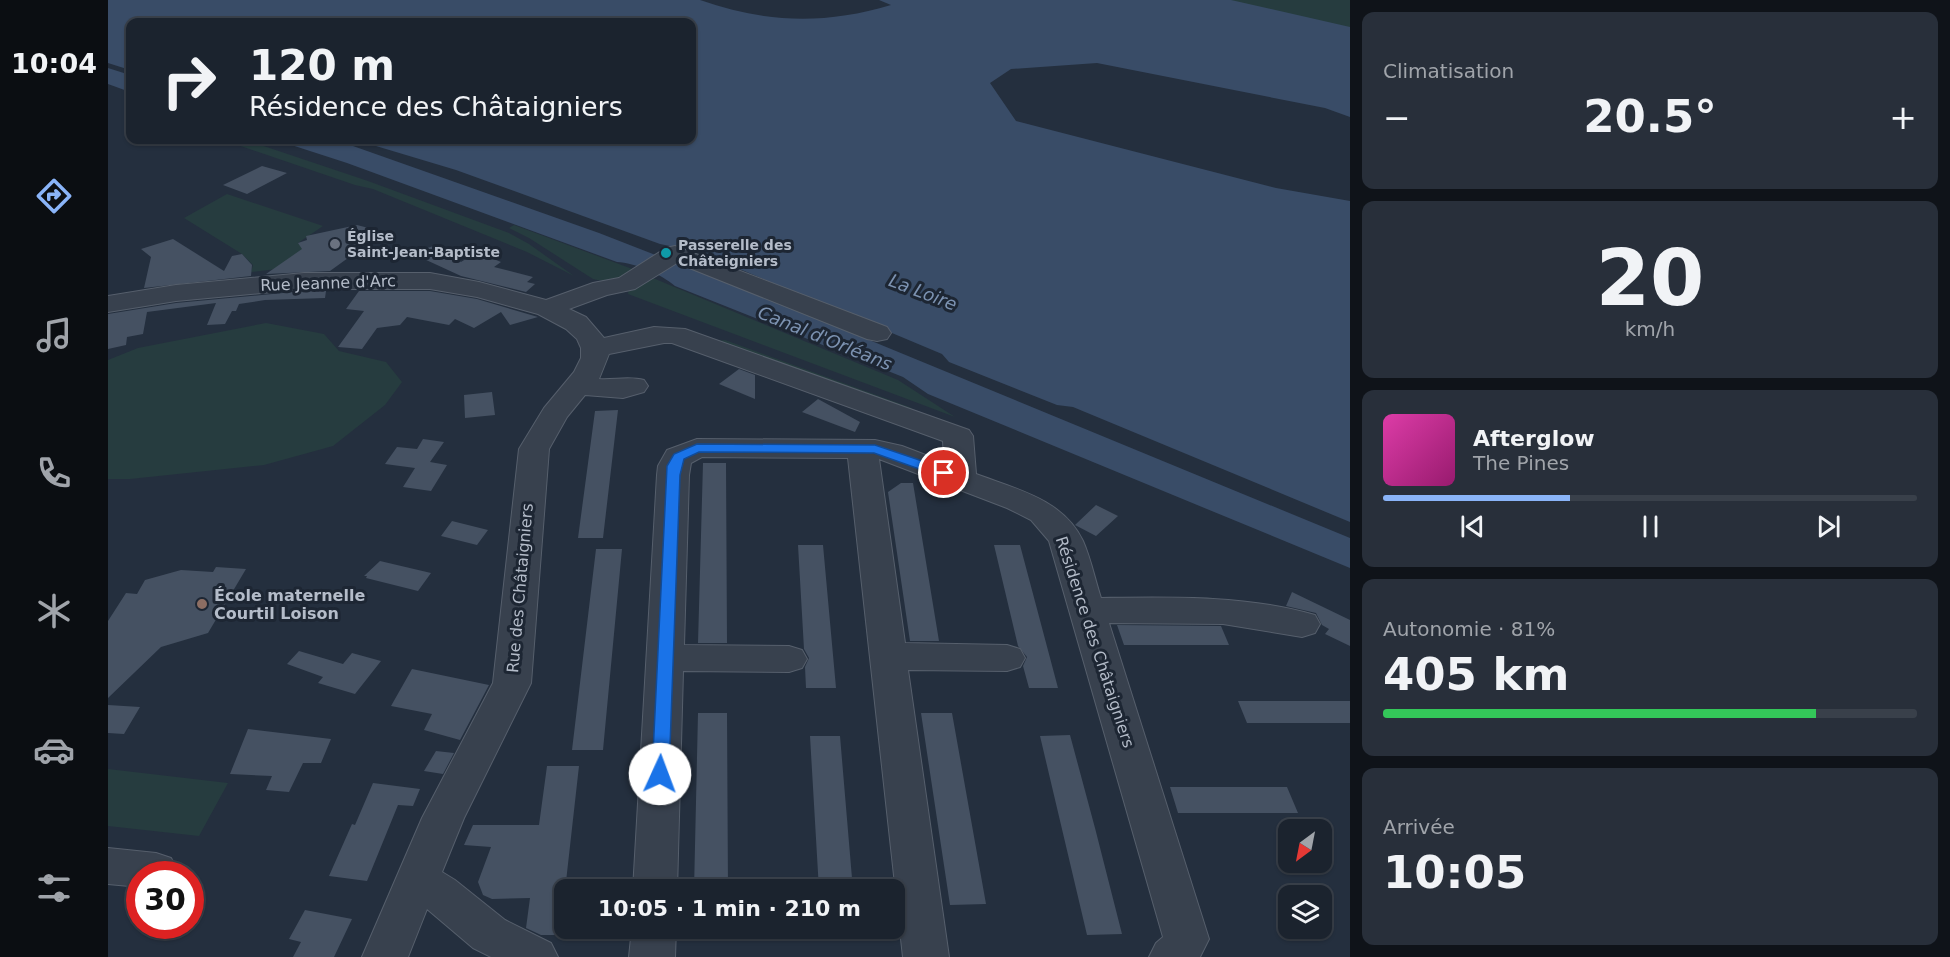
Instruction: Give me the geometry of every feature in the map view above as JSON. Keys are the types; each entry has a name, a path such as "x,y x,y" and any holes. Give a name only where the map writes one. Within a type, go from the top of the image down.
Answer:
{"street":[{"path":"547,309 602,288 620,286 675,253 877,333"},
{"name":"Rue Jeanne d'Arc","path":"108,304 176,293 263,284 373,279 441,283 506,296 547,309"},
{"path":"547,309 576,323 589,336 595,348 614,346 652,334 675,335 930,418 958,436 961,479"},
{"name":"Rue des Châtaigniers","path":"385,957 443,818 512,683 534,449 554,414 587,375 595,358 595,348"},
{"path":"578,386 623,389 634,386"},
{"path":"927,468 930,418"},
{"name":"Résidence des Châtaigniers","path":"655,879 673,475 678,457 697,448 862,449 891,453 1042,513 1057,527 1066,541 1186,939 1177,955 1172,957"},
{"path":"862,449 926,957"},
{"path":"1087,611 1232,613 1272,616 1302,624"},
{"path":"888,656 1007,658"},
{"path":"665,658 789,659"},
{"path":"108,866 126,868"},
{"path":"417,880 440,893 489,934 535,957"},
{"path":"652,957 653,939"}],"green space":[{"path":"1174,0 1350,0 1350,40"},
{"path":"235,144 258,144 368,181 509,233 529,244 574,276 527,252 373,189"},
{"path":"227,194 323,226 298,243 307,246 293,267 251,272 253,265 242,254 184,218"},
{"path":"514,225 635,270 615,279 604,281 593,279 529,238 509,228"},
{"path":"648,276 898,380 955,417 628,294 629,289"},
{"path":"266,323 324,334 339,351 386,362 402,382 385,405 333,446 264,465 130,479 108,479 108,360 138,348"},
{"path":"725,340 912,408 909,412 716,341"},
{"path":"108,769 228,783 199,836 108,826"}],"water":[{"name":"La Loire","path":"108,0 700,0 748,13 795,19 842,16 891,5 879,0 1231,0 1350,27 1350,117 1325,108 1097,63 1011,69 990,83 1016,121 1276,188 1350,201 1350,522 1073,407 1057,405 949,362 942,354 699,252 660,244 456,170 369,144 696,144 696,18 126,18 126,69 108,63"},
{"path":"108,68 126,74 126,91 108,84"},
{"name":"Canal d'Orléans","path":"288,144 347,144 599,233 789,307 1350,538 1350,568 928,394 903,377 675,286 648,270 632,264 617,262 347,163"}],"building":[{"path":"262,166 287,173 247,194 223,185"},
{"path":"357,225 384,232 330,271 266,274 302,249 298,243 307,240 306,236"},
{"path":"173,239 224,271 232,256 242,254 252,265 251,276 144,288 151,257 141,249"},
{"path":"437,245 461,262 477,252 501,262 494,267 533,277 527,282 535,284 526,292 461,276 411,253"},
{"path":"326,291 325,298 265,300 239,304 225,324 207,325 216,303 147,312 143,334 127,337 126,345 108,349 108,314 176,303"},
{"path":"359,291 430,291 477,299 538,317 510,325 501,312 474,328 455,319 449,325 407,317 400,325 377,328 362,349 338,347 364,311 346,309"},
{"path":"739,369 755,375 755,399 719,384"},
{"path":"492,392 495,415 465,418 464,395"},
{"path":"818,399 860,422 855,432 802,412"},
{"path":"618,410 603,538 578,538 595,411"},
{"path":"423,439 444,442 430,462 447,465 431,491 403,487 415,468 385,464 397,447 417,449"},
{"path":"703,463 726,463 727,643 698,643"},
{"path":"901,483 913,483 939,641 910,641 888,492"},
{"path":"1096,505 1118,516 1096,536 1075,525"},
{"path":"452,521 488,530 477,545 441,536"},
{"path":"798,545 823,545 836,688 806,688 805,667 809,658 804,649"},
{"path":"994,545 1020,545 1058,688 1029,688 1023,666 1027,657 1018,646"},
{"path":"596,549 622,549 603,750 572,750"},
{"path":"380,561 431,573 418,591 366,578 367,576 364,576"},
{"path":"216,567 246,569 208,633 161,647 108,698 108,621 126,593 137,594 145,580 181,570 213,572"},
{"path":"1292,592 1350,620 1350,646 1325,634 1329,629 1322,625 1316,613 1286,606"},
{"path":"1117,625 1221,626 1229,645 1124,645"},
{"path":"299,651 343,664 352,653 381,661 355,694 318,683 323,677 287,664"},
{"path":"412,669 489,685 460,740 424,730 432,714 391,706"},
{"path":"1238,701 1350,701 1350,723 1247,723"},
{"path":"108,705 140,707 124,734 108,733"},
{"path":"698,713 727,713 728,879 694,879"},
{"path":"921,713 952,713 986,904 950,905"},
{"path":"248,729 331,739 321,763 303,763 289,792 266,790 272,776 230,774"},
{"path":"1070,735 1122,934 1087,935 1040,736"},
{"path":"810,736 840,736 852,879 818,879"},
{"path":"436,751 454,753 443,774 424,771"},
{"path":"547,766 579,766 566,879 554,879 554,935 541,935 526,928 530,898 492,899 483,895 478,882 491,847 464,845 473,825 539,825"},
{"path":"373,783 420,789 413,806 398,805 367,881 329,876 352,824 355,825"},
{"path":"1170,787 1287,787 1298,813 1178,813"},
{"path":"305,910 352,919 334,957 293,957 301,942 289,939"}],"place":[{"name":"Église Saint-Jean-Baptiste","path":"335,244"},
{"name":"Passerelle des Châteigniers","path":"666,253"},
{"name":"École maternelle Courtil Loison","path":"202,604"}],"route":[{"path":"660,774 673,475 678,457 697,448 875,449 944,473"}]}
